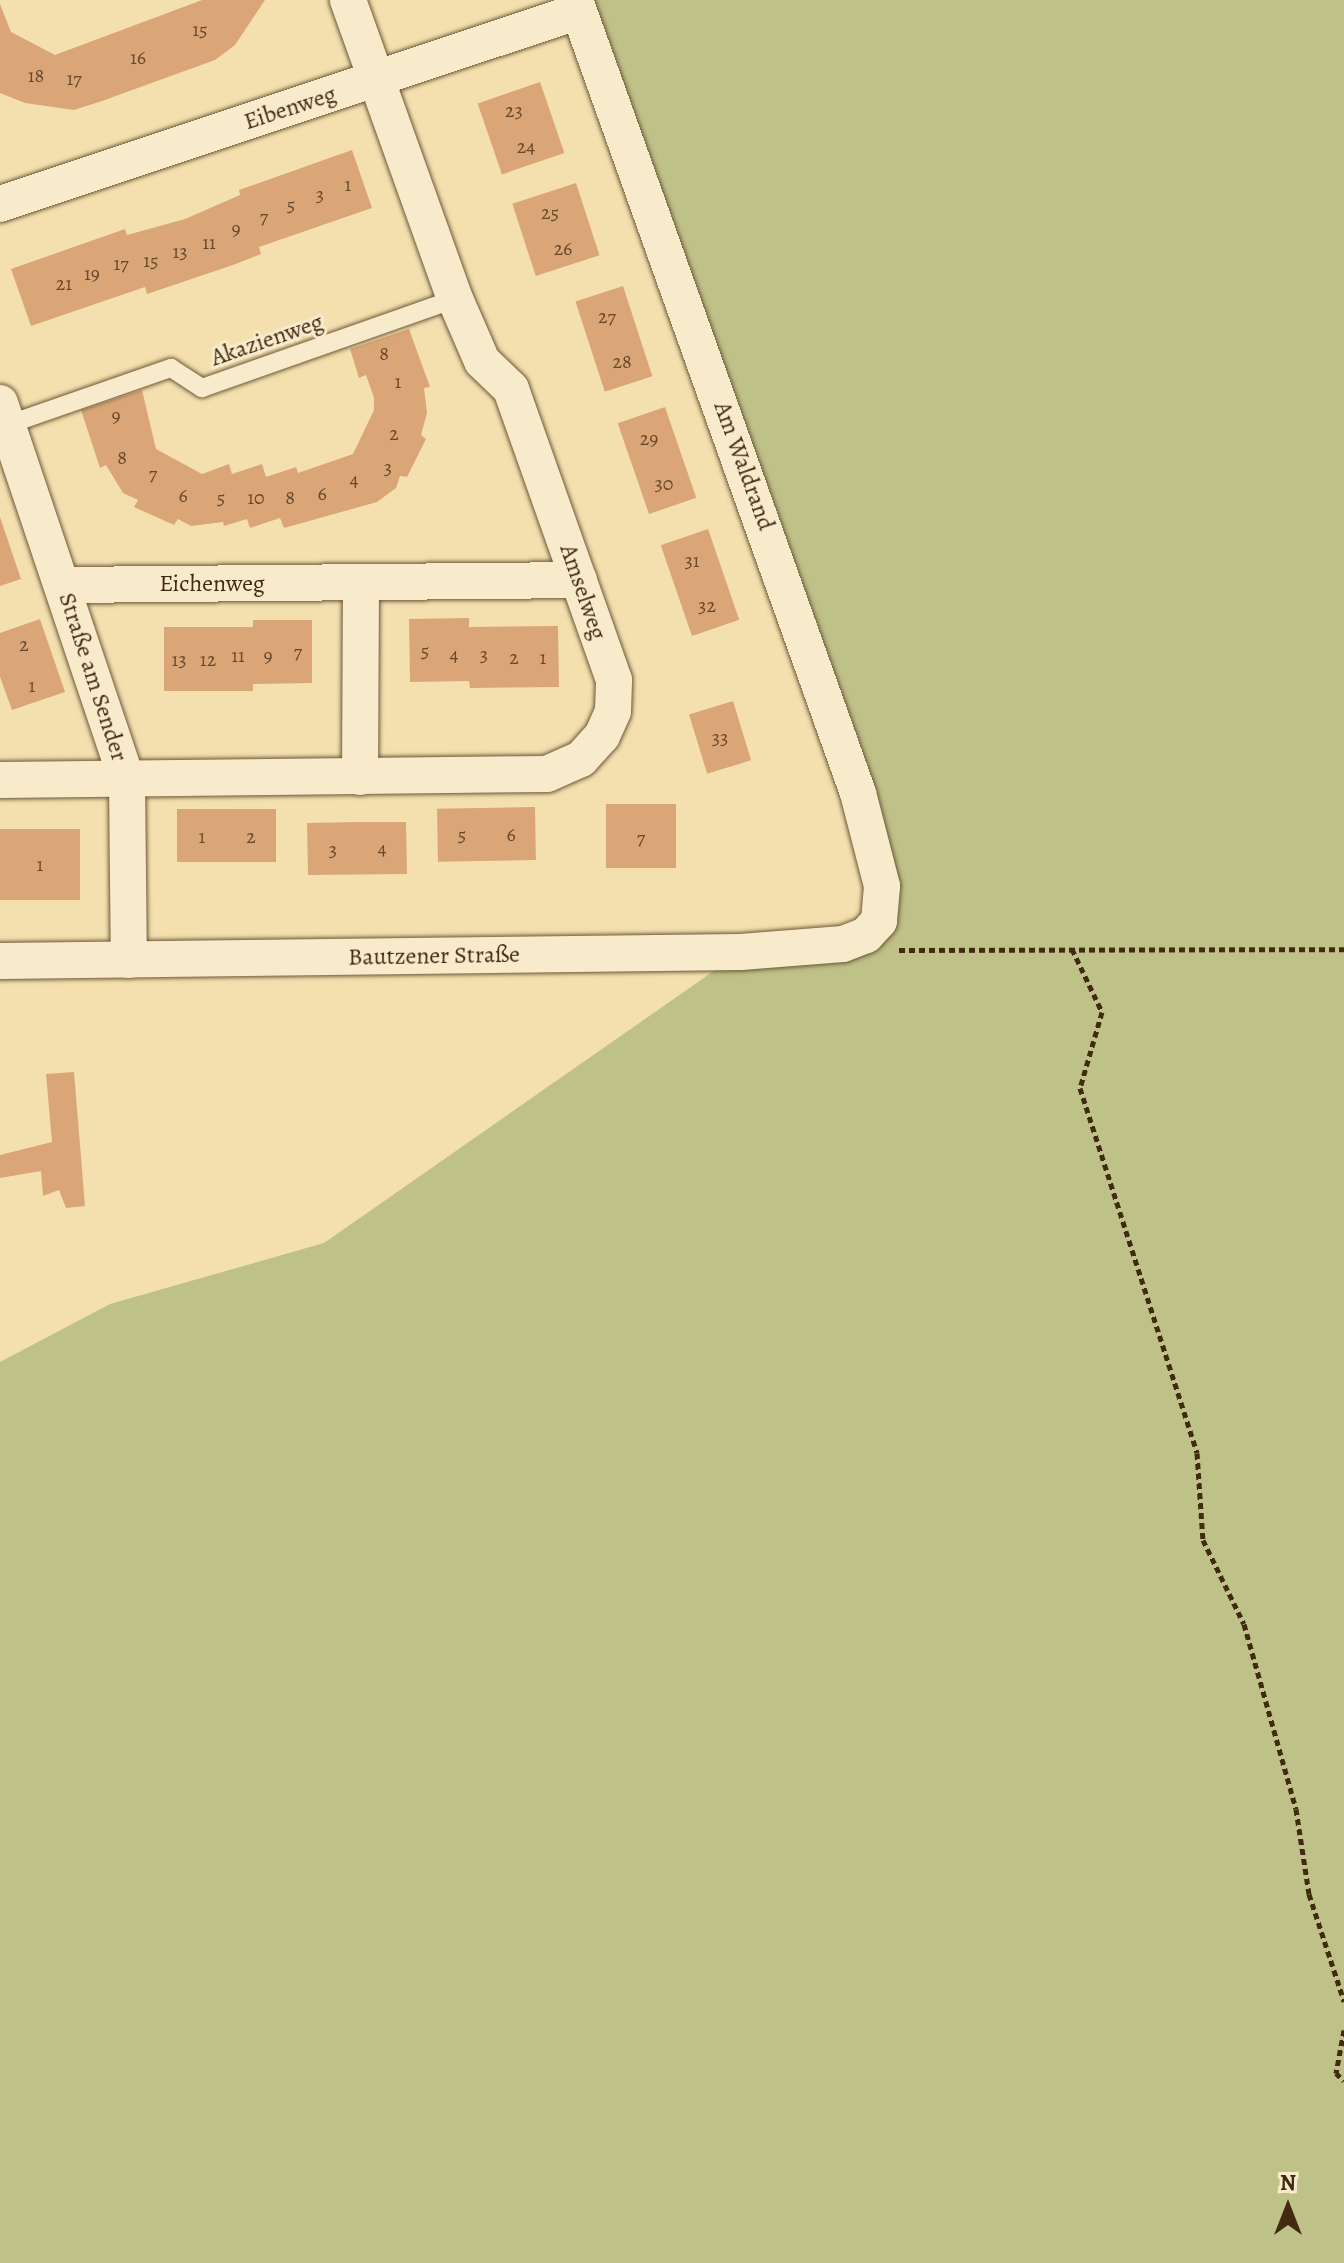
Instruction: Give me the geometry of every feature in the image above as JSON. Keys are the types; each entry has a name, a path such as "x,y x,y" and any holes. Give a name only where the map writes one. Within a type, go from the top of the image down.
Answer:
{"street":[{"name":"Amselweg","path":"0,780 547,774 581,759 608,724 614,680 511,389 482,361 455,299 348,0"},
{"name":"Eibenweg","path":"0,204 375,79 577,6"},
{"name":"Am Waldrand","path":"577,6 858,793 882,886 879,921 866,935"},
{"name":"Straße am Sender","path":"4,414 127,781 129,960"},
{"name":"Eichenweg","path":"62,585 579,580"},
{"path":"360,777 361,583"},
{"name":"Bautzener Straße","path":"0,961 741,952 843,944 866,935"}],"lane":[{"name":"Akazienweg","path":"4,414 171,368 202,388 455,299"}],"path":[{"path":"866,935 895,950 1344,949"},
{"path":"1072,949 1102,1012 1080,1088 1197,1453 1203,1540 1244,1624 1296,1809 1309,1894 1344,2001"},
{"path":"1344,2030 1336,2073 1344,2081"}],"green space":[{"path":"576,0 1344,0 1344,2263 0,2263 0,1362 110,1304 324,1243 741,952 843,944 882,886"}],"building":[{"path":"202,0 265,0 235,45 215,60 102,101 74,110 25,103 0,93 0,4 11,32 55,55"},
{"path":"540,82 564,153 502,174 478,103"},
{"path":"352,150 372,208 259,247 261,254 233,265 147,294 145,287 31,326 11,269 125,229 127,235 185,219 240,195 239,190"},
{"path":"576,183 599,255 536,276 512,204"},
{"path":"623,286 652,376 605,392 575,301"},
{"path":"409,329 430,387 424,388 427,413 421,435 426,439 407,477 400,476 396,488 377,502 284,528 280,518 250,528 247,519 224,526 223,522 191,526 178,519 174,525 134,507 138,500 123,493 106,465 100,468 81,410 142,390 156,449 202,474 229,464 232,474 262,464 266,477 296,467 298,473 353,454 374,410 374,398 366,375 359,378 350,349"},
{"path":"665,407 696,498 649,514 618,423"},
{"path":"0,517 21,579 0,586"},
{"path":"708,529 739,620 692,636 661,545"},
{"path":"469,618 469,627 558,626 559,687 470,688 469,681 410,682 409,619"},
{"path":"40,619 65,692 12,710 0,677 0,633"},
{"path":"253,620 312,620 312,683 253,684 253,691 164,691 164,627 253,627"},
{"path":"733,701 751,760 707,774 689,714"},
{"path":"606,804 676,804 676,868 606,868"},
{"path":"535,807 536,860 438,862 437,809"},
{"path":"177,809 276,809 276,862 177,862"},
{"path":"406,822 407,874 308,875 307,823"},
{"path":"0,829 80,829 80,900 0,900"},
{"path":"74,1072 85,1206 66,1208 59,1190 43,1196 41,1171 0,1178 0,1155 52,1142 46,1074"}]}
